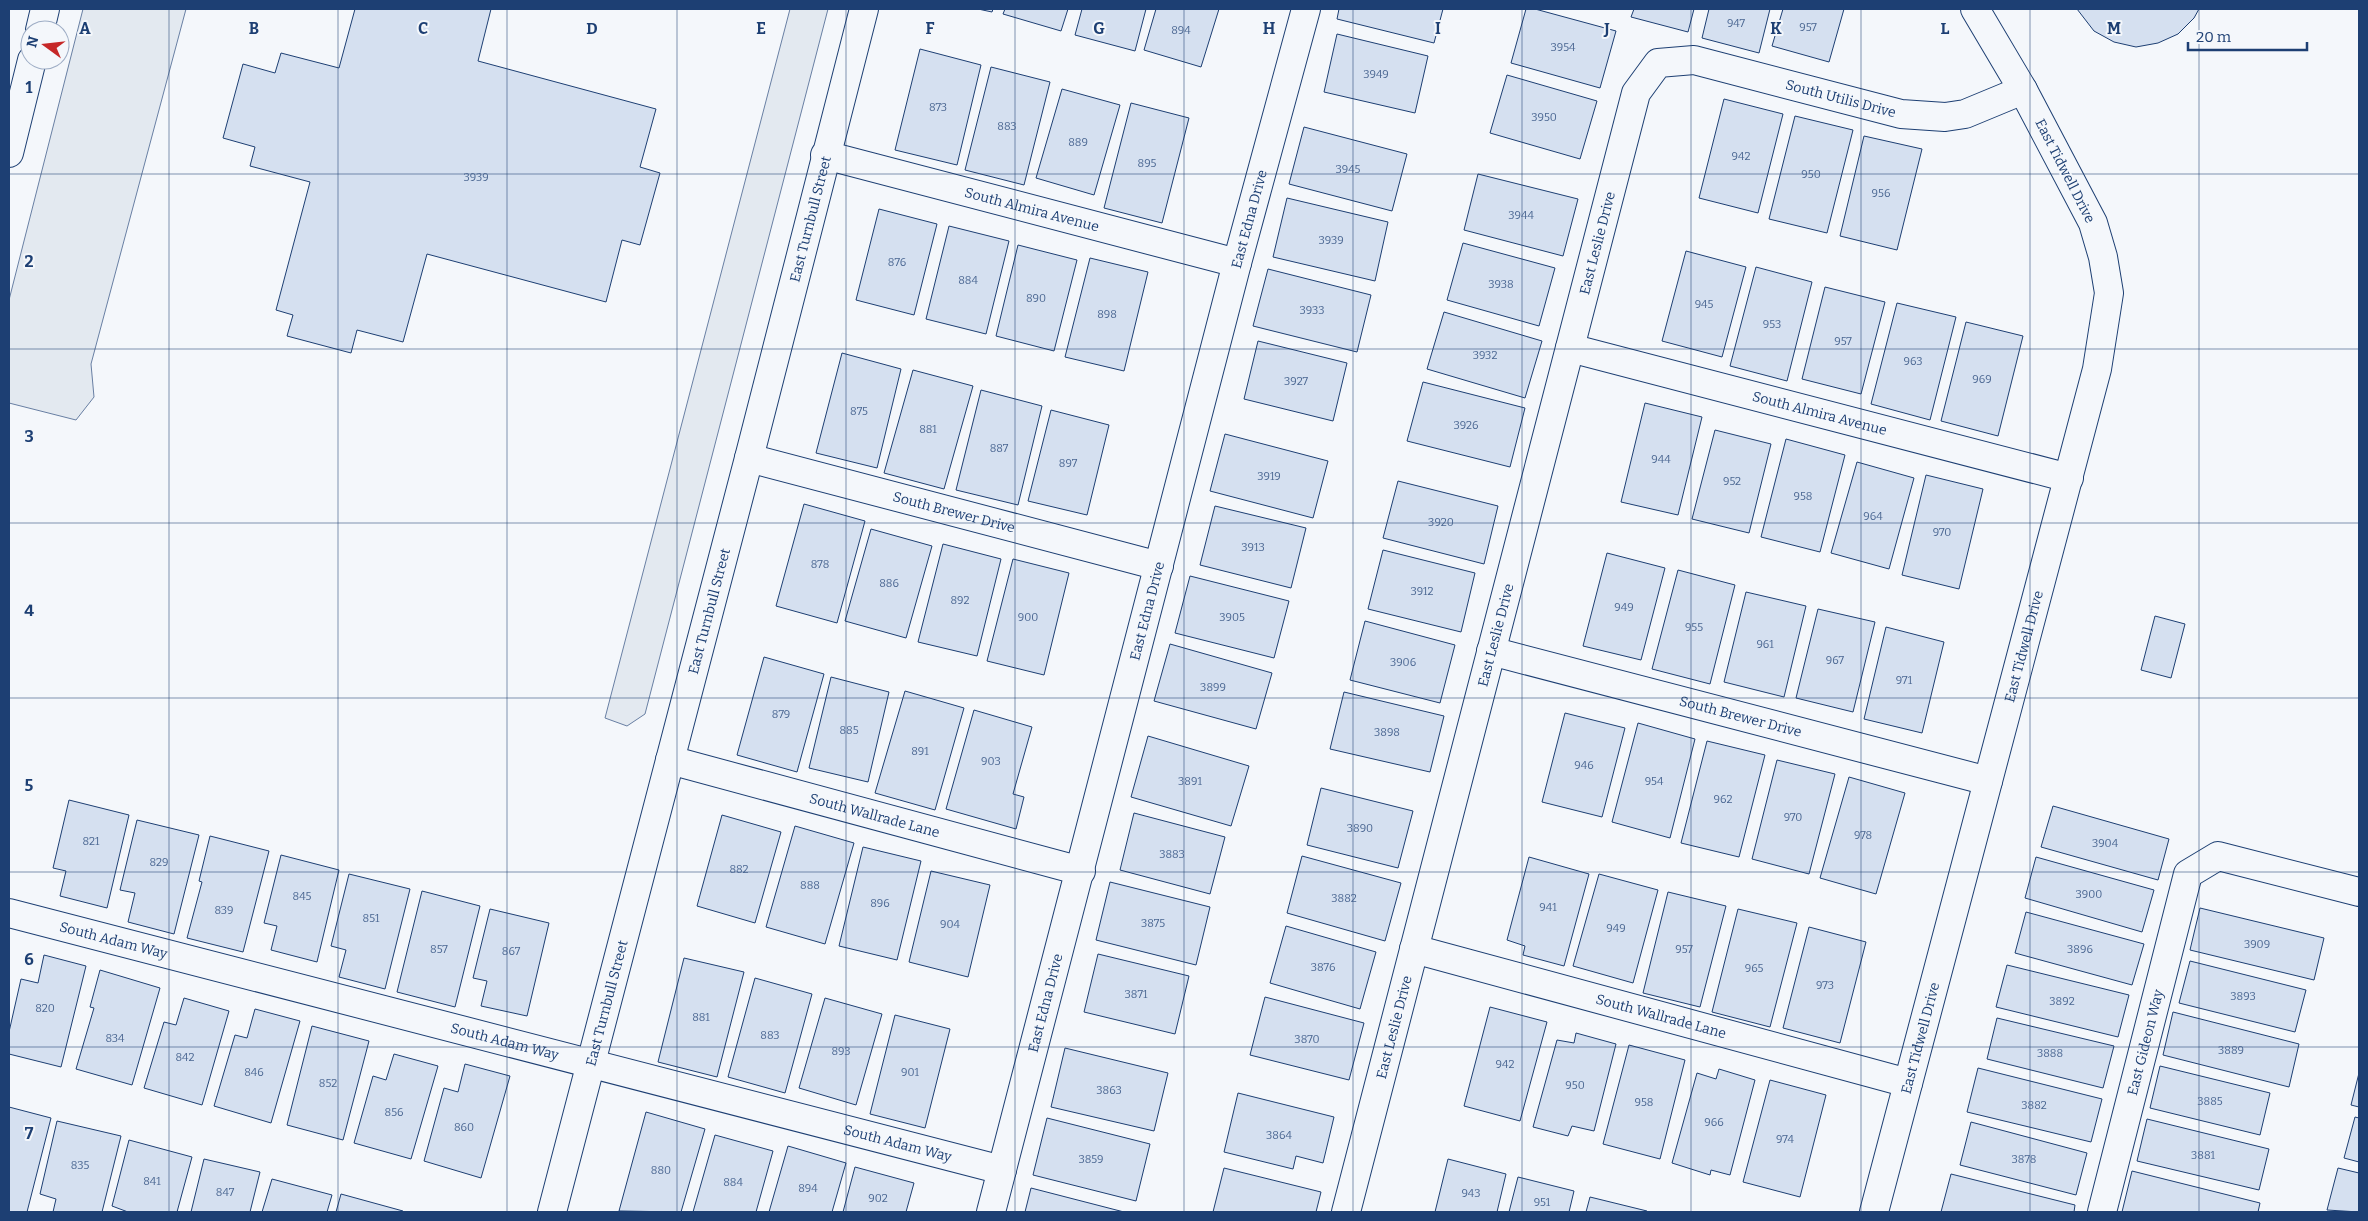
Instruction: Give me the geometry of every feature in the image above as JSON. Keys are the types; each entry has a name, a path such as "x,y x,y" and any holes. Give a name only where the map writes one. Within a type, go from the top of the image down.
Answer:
{"street":[{"name":"East Turnbull Street","path":"552,1212 864,9"},
{"name":"East Edna Drive","path":"991,1212 1081,871 1237,263 1306,9"},
{"name":"East Tidwell Drive","path":"1874,1212 2097,369 2109,294 2103,258 2093,223 2023,90 1974,9"},
{"name":"South Utilis Drive","path":"1658,63 1694,60 1901,114 1945,117 1965,114 2023,90"},
{"name":"East Leslie Drive","path":"1346,1212 1636,93 1658,63"},
{"path":"9,153 30,70"},
{"name":"South Almira Avenue","path":"825,155 1237,263"},
{"name":"South Almira Avenue","path":"1570,348 2069,478"},
{"name":"South Brewer Drive","path":"749,458 1159,566"},
{"name":"South Brewer Drive","path":"1491,651 1988,781"},
{"name":"South Wallrade Lane","path":"670,760 1081,871"},
{"name":"East Gideon Way","path":"2102,1212 2188,874 2218,856 2359,892"},
{"name":"South Adam Way","path":"9,913 1002,1170"},
{"name":"South Wallrade Lane","path":"1414,949 1908,1083"}],"shaded area":[{"path":"83,9 186,9 91,364 94,397 76,420 9,403 9,300 67,70 70,70 70,60"},
{"path":"790,9 828,9 645,714 627,726 605,718"}],"building":[{"path":"355,9 491,9 478,61 656,109 640,167 660,173 640,245 622,240 606,302 427,254 403,342 357,330 351,353 287,336 293,315 276,310 310,182 250,166 255,147 223,138 243,64 275,73 281,53 339,68"},
{"path":"978,9 993,9 992,12"},
{"path":"1005,9 1068,9 1061,31 1003,14"},
{"path":"1082,9 1146,9 1135,51 1075,35"},
{"path":"1156,9 1219,9 1201,67 1144,50"},
{"path":"1339,9 1443,9 1434,43 1337,19"},
{"path":"1526,9 1535,9 1616,31 1600,88 1511,63"},
{"path":"1634,9 1694,9 1688,32 1631,17"},
{"path":"1709,9 1770,9 1759,53 1702,38"},
{"path":"1783,9 1844,9 1829,62 1772,46"},
{"path":"2077,9 2199,9 2194,18 2178,34 2158,43 2136,47 2114,42 2094,31"},
{"path":"1337,34 1428,56 1415,113 1324,92"},
{"path":"920,49 981,65 957,165 895,150"},
{"path":"991,67 1050,82 1024,185 965,170"},
{"path":"1507,75 1597,101 1580,159 1490,133"},
{"path":"1062,89 1120,105 1094,195 1036,178"},
{"path":"1724,99 1783,114 1758,213 1699,198"},
{"path":"1131,103 1189,118 1162,223 1104,208"},
{"path":"1795,116 1853,130 1827,233 1769,219"},
{"path":"1304,127 1407,154 1392,211 1289,184"},
{"path":"1864,136 1922,149 1897,250 1840,236"},
{"path":"1478,174 1578,199 1563,256 1464,230"},
{"path":"1287,198 1388,222 1375,281 1273,257"},
{"path":"879,209 937,224 914,315 856,300"},
{"path":"949,226 1009,241 986,334 926,319"},
{"path":"1463,243 1555,268 1539,326 1447,300"},
{"path":"1018,245 1077,260 1054,351 996,336"},
{"path":"1686,251 1746,267 1722,357 1662,341"},
{"path":"1090,258 1148,272 1124,371 1065,357"},
{"path":"1756,267 1812,282 1787,381 1730,366"},
{"path":"1268,269 1371,295 1357,352 1253,326"},
{"path":"1825,287 1885,302 1861,394 1802,379"},
{"path":"1897,303 1956,317 1930,420 1871,404"},
{"path":"1444,312 1542,341 1525,398 1427,369"},
{"path":"1966,322 2023,336 1998,436 1941,421"},
{"path":"1258,341 1347,363 1333,421 1244,399"},
{"path":"842,353 901,369 877,468 816,453"},
{"path":"913,370 973,386 944,489 884,473"},
{"path":"1423,382 1525,408 1510,467 1407,441"},
{"path":"981,390 1042,406 1018,505 956,490"},
{"path":"1645,403 1702,417 1678,515 1621,502"},
{"path":"1051,410 1109,425 1087,515 1028,501"},
{"path":"1715,430 1771,444 1749,533 1692,519"},
{"path":"1225,434 1328,461 1313,518 1210,491"},
{"path":"1786,439 1845,455 1820,552 1761,537"},
{"path":"1857,462 1914,478 1889,569 1831,553"},
{"path":"1926,475 1983,489 1959,589 1902,575"},
{"path":"1398,481 1498,506 1484,564 1383,538"},
{"path":"804,504 865,521 837,623 776,606"},
{"path":"1215,506 1306,528 1291,588 1200,565"},
{"path":"871,529 932,546 906,638 845,621"},
{"path":"943,544 1001,559 977,656 918,642"},
{"path":"1383,550 1475,573 1461,632 1368,609"},
{"path":"1607,553 1665,568 1641,660 1583,646"},
{"path":"1013,559 1069,573 1044,675 987,661"},
{"path":"1678,570 1735,585 1710,684 1652,669"},
{"path":"1190,576 1289,601 1274,658 1175,633"},
{"path":"1746,592 1806,606 1784,697 1724,682"},
{"path":"1818,609 1875,622 1853,712 1796,698"},
{"path":"2155,616 2185,624 2171,678 2141,670"},
{"path":"1365,621 1455,645 1440,703 1350,680"},
{"path":"1886,627 1944,642 1922,733 1864,719"},
{"path":"1170,644 1272,673 1256,729 1154,701"},
{"path":"764,657 824,674 797,772 737,755"},
{"path":"831,677 889,692 868,782 809,768"},
{"path":"905,691 964,708 935,810 875,793"},
{"path":"1344,692 1444,716 1430,772 1330,749"},
{"path":"974,710 1032,727 1013,794 1024,797 1016,829 946,809"},
{"path":"1565,713 1625,728 1602,817 1542,802"},
{"path":"1638,723 1695,739 1670,838 1612,822"},
{"path":"1148,736 1249,766 1231,826 1131,797"},
{"path":"1707,741 1765,755 1739,857 1681,843"},
{"path":"1777,760 1835,774 1809,874 1752,859"},
{"path":"1849,777 1905,793 1876,894 1820,878"},
{"path":"1321,788 1413,811 1398,868 1307,845"},
{"path":"69,800 129,815 107,908 60,896 66,871 53,868"},
{"path":"2053,806 2169,839 2158,880 2041,847"},
{"path":"1134,813 1225,837 1210,894 1120,870"},
{"path":"722,815 781,832 755,923 697,906"},
{"path":"137,820 199,835 174,934 128,922 135,893 120,890"},
{"path":"795,826 854,843 825,944 766,927"},
{"path":"210,836 269,851 243,952 187,938 202,882 199,881"},
{"path":"863,847 921,861 897,960 839,946"},
{"path":"281,855 339,870 317,962 271,950 277,926 264,923"},
{"path":"1302,856 1401,883 1385,941 1287,913"},
{"path":"1529,857 1589,874 1564,966 1523,955 1525,946 1507,940"},
{"path":"2036,857 2154,890 2142,932 2025,898"},
{"path":"931,871 990,885 968,977 909,962"},
{"path":"349,874 410,889 385,989 339,977 346,950 331,946"},
{"path":"1599,874 1658,890 1633,983 1573,966"},
{"path":"1110,882 1210,907 1196,965 1096,940"},
{"path":"422,891 480,906 455,1007 397,992"},
{"path":"1668,892 1726,906 1700,1007 1643,993"},
{"path":"2200,908 2324,938 2314,980 2190,950"},
{"path":"490,909 549,923 527,1016 481,1006 487,981 473,978"},
{"path":"1738,909 1797,923 1770,1027 1712,1012"},
{"path":"2026,912 2144,944 2132,985 2015,953"},
{"path":"1286,926 1376,952 1360,1009 1270,983"},
{"path":"1809,927 1866,942 1840,1043 1783,1028"},
{"path":"1098,954 1189,976 1175,1034 1084,1012"},
{"path":"44,955 86,966 61,1067 9,1054 9,1032 21,979 38,983"},
{"path":"684,958 744,972 717,1077 658,1062"},
{"path":"2190,961 2306,990 2295,1032 2179,1003"},
{"path":"2007,965 2129,995 2118,1037 1996,1007"},
{"path":"100,970 160,988 132,1085 76,1069 94,1008 90,1007"},
{"path":"755,978 812,994 785,1093 728,1077"},
{"path":"1265,997 1364,1023 1349,1080 1250,1055"},
{"path":"184,998 229,1011 202,1105 144,1088 164,1022 176,1025"},
{"path":"825,998 882,1014 856,1105 799,1088"},
{"path":"1490,1007 1547,1022 1520,1121 1464,1106"},
{"path":"255,1009 300,1021 271,1123 214,1106 235,1035 247,1038"},
{"path":"2173,1012 2299,1044 2289,1087 2163,1055"},
{"path":"895,1015 950,1029 925,1128 870,1114"},
{"path":"1997,1018 2114,1046 2103,1088 1987,1059"},
{"path":"312,1026 369,1041 343,1140 287,1125"},
{"path":"1576,1033 1616,1044 1594,1131 1572,1126 1568,1136 1533,1127 1557,1040 1574,1043"},
{"path":"1629,1045 1685,1060 1660,1159 1603,1144"},
{"path":"1065,1048 1168,1073 1154,1131 1051,1107"},
{"path":"394,1054 438,1066 411,1159 354,1143 373,1076 386,1080"},
{"path":"465,1064 510,1076 481,1178 424,1161 444,1088 458,1092"},
{"path":"2160,1066 2270,1093 2260,1135 2150,1108"},
{"path":"1978,1068 2102,1099 2091,1142 1967,1112"},
{"path":"1719,1069 1755,1080 1730,1175 1711,1170 1710,1175 1672,1163 1697,1073 1716,1079"},
{"path":"2359,1073 2359,1107 2351,1105"},
{"path":"1770,1080 1826,1095 1800,1197 1743,1182"},
{"path":"1238,1093 1334,1117 1323,1163 1296,1156 1293,1169 1224,1152"},
{"path":"9,1107 51,1118 27,1212 9,1212"},
{"path":"646,1112 705,1129 681,1212 619,1211"},
{"path":"2355,1117 2359,1118 2359,1162 2344,1158"},
{"path":"1047,1118 1150,1144 1136,1201 1033,1175"},
{"path":"2147,1119 2269,1149 2259,1190 2137,1161"},
{"path":"57,1121 121,1136 102,1212 53,1212 56,1199 40,1194"},
{"path":"1971,1122 2087,1153 2076,1195 1960,1165"},
{"path":"715,1135 773,1151 756,1212 693,1212"},
{"path":"129,1140 192,1157 177,1212 128,1212 112,1206"},
{"path":"788,1146 846,1163 832,1212 769,1212"},
{"path":"204,1159 260,1172 250,1212 191,1212"},
{"path":"1448,1159 1506,1174 1497,1212 1435,1212"},
{"path":"855,1167 914,1183 906,1212 843,1212"},
{"path":"1224,1168 1321,1192 1316,1212 1213,1212"},
{"path":"2338,1168 2359,1173 2359,1212 2327,1210"},
{"path":"2132,1171 2260,1203 2258,1212 2122,1212"},
{"path":"1951,1174 2075,1205 2074,1212 1941,1212"},
{"path":"1518,1177 1574,1191 1569,1212 1509,1212"},
{"path":"272,1179 332,1195 327,1212 262,1212"},
{"path":"1031,1188 1124,1212 1025,1212"},
{"path":"341,1194 403,1211 403,1212 336,1212"},
{"path":"1590,1197 1647,1211 1647,1212 1586,1212"}]}
